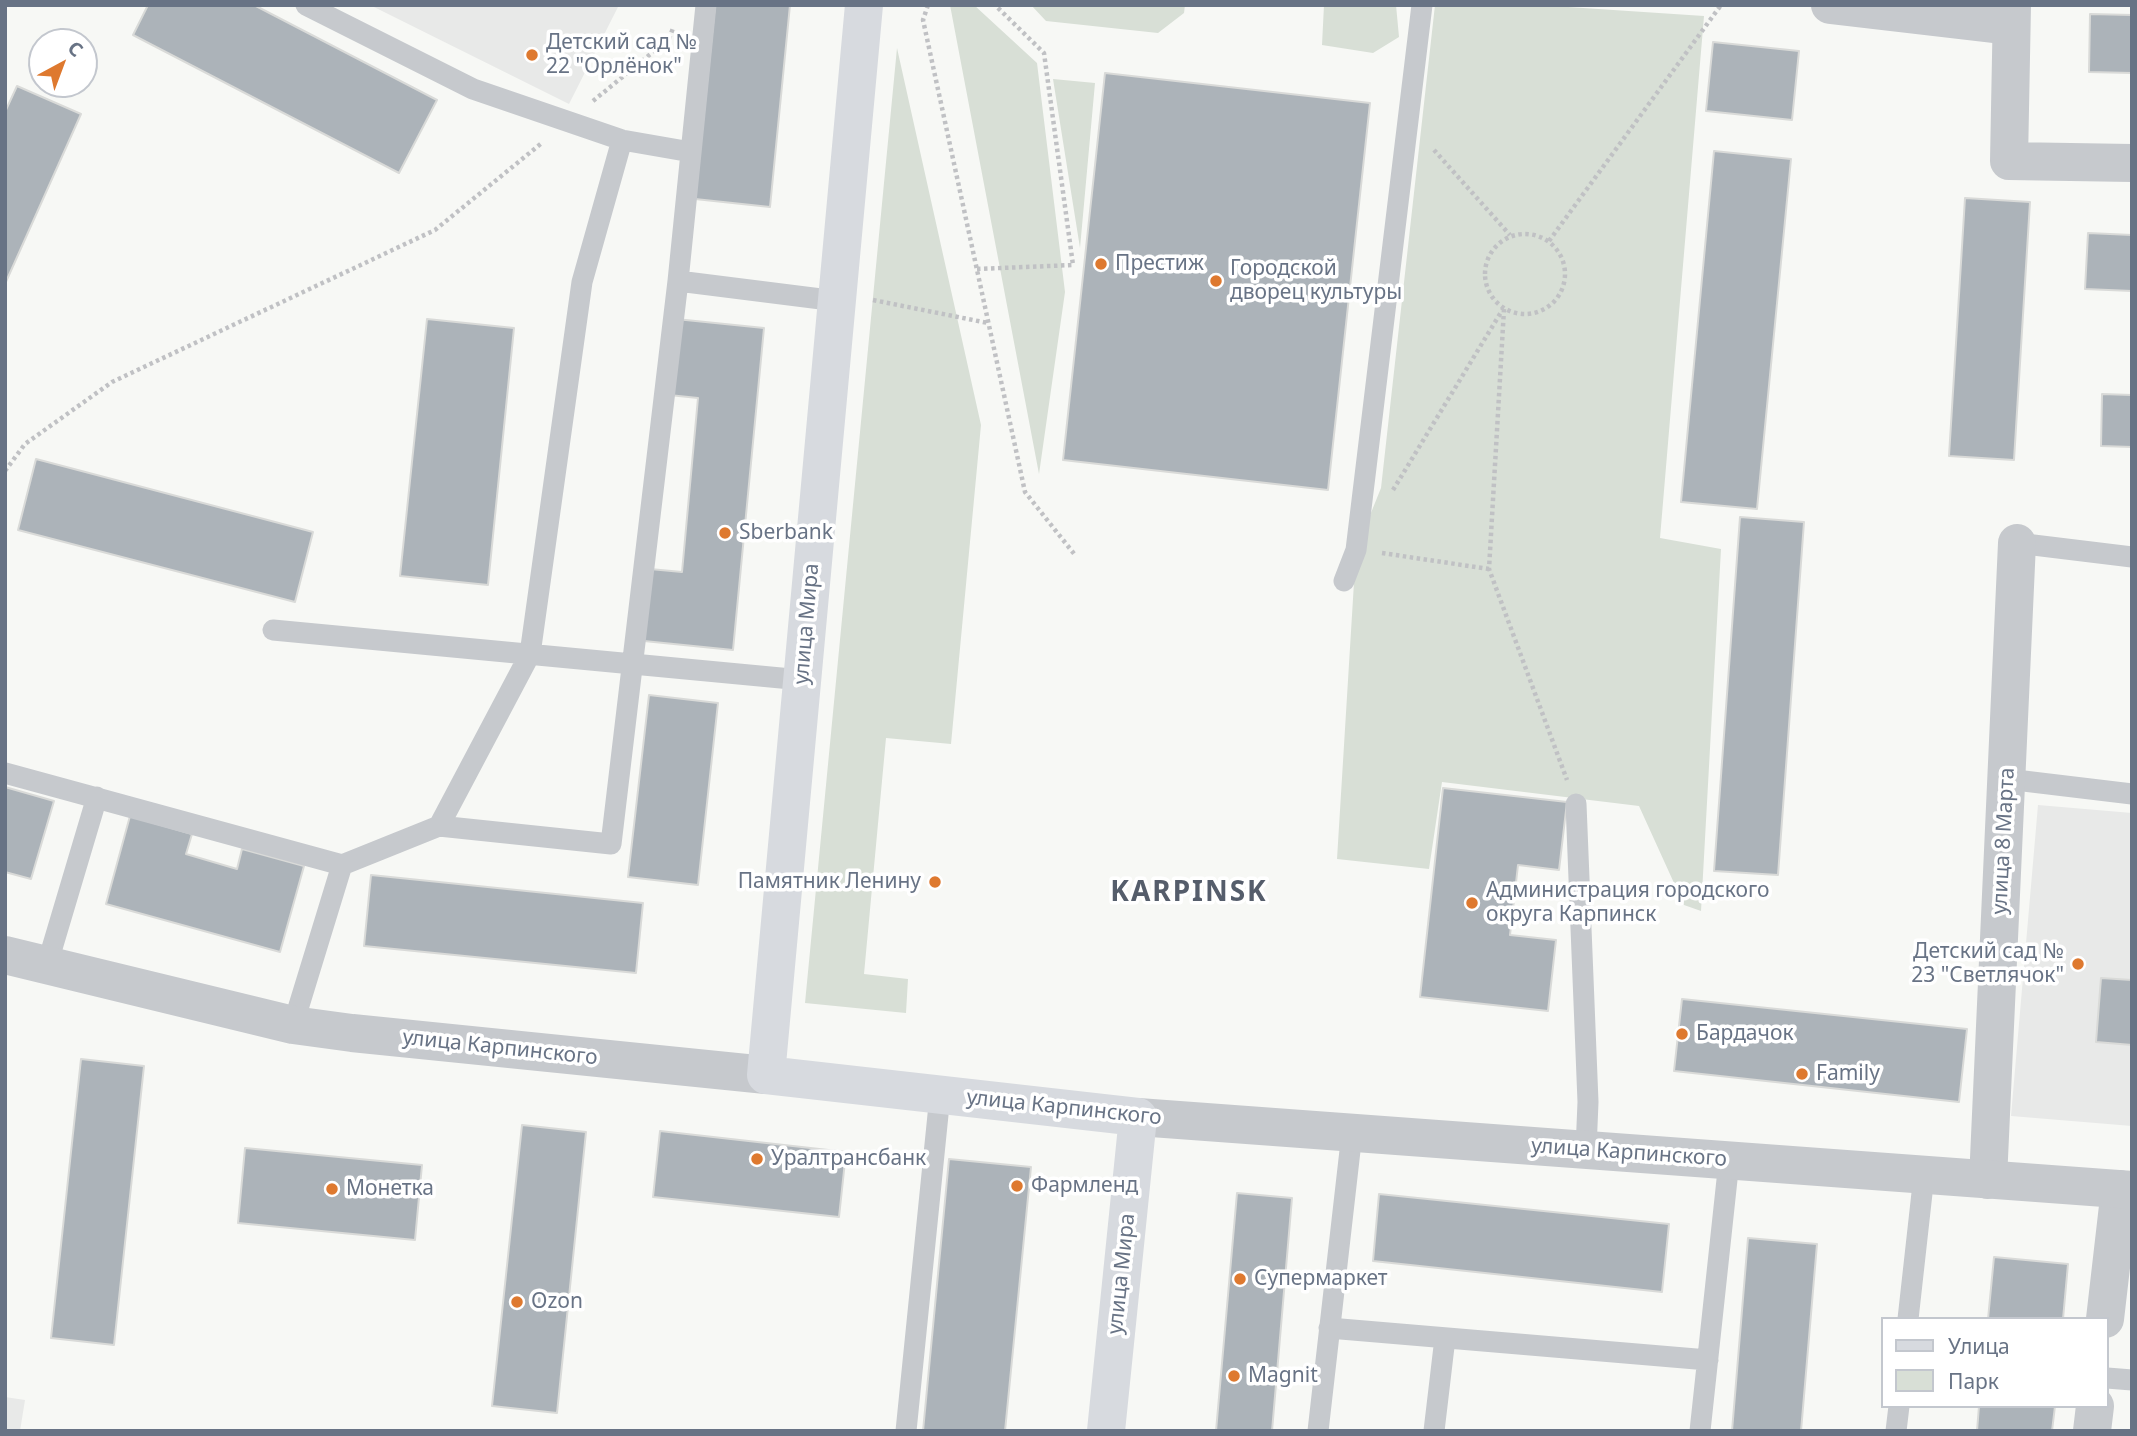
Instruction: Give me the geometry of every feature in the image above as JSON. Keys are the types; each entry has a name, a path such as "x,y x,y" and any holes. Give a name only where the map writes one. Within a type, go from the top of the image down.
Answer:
{"main road":[{"name":"улица Мира","path":"766,1075 864,5"},
{"name":"улица Карпинского","path":"766,1075 1138,1117"},
{"name":"улица Мира","path":"1106,1431 1138,1117"}],"street":[{"path":"1830,5 2011,16 2009,161 2132,163"},
{"name":"улица 8 Марта","path":"1988,1180 2017,543"},
{"name":"улица Карпинского","path":"5,955 293,1025 766,1075"},
{"name":"улица Карпинского","path":"1138,1117 2126,1190"},
{"path":"2105,1317 2126,1190"},
{"path":"2092,1431 2095,1408"}],"lane":[{"path":"306,5 472,89 622,140 691,152"},
{"path":"5,774 342,865 439,826 611,844 678,281 706,5"},
{"path":"1344,581 1356,550 1422,5"},
{"path":"439,826 530,654 582,282 622,140"},
{"path":"678,281 837,297"},
{"path":"2017,543 2132,557"},
{"path":"273,630 802,680"},
{"path":"2007,779 2132,794"},
{"path":"47,965 97,797"},
{"path":"1576,804 1588,1102 1586,1150"},
{"path":"293,1025 342,865"},
{"path":"906,1431 940,1095"},
{"path":"1318,1431 1352,1133"},
{"path":"1700,1431 1729,1161"},
{"path":"1908,1317 1924,1175"},
{"path":"1329,1328 1708,1360"},
{"path":"1434,1431 1445,1338"},
{"path":"2109,1378 2132,1380"},
{"path":"1896,1431 1899,1408"}],"path":[{"path":"928,5 923,20 1025,492 1075,555"},
{"path":"977,270 1073,265 1044,53 995,5"},
{"path":"1549,241 1721,5"},
{"path":"5,471 25,444 112,382 435,230 669,39 678,16"},
{"path":"1407,121 1510,235"},
{"path":"1537,234 1549,241 1564,263 1566,276 1558,296 1544,310 1531,314 1517,314 1504,309 1487,289 1484,276 1490,251 1510,235 1537,234"},
{"path":"837,297 988,323"},
{"path":"1391,492 1504,309"},
{"path":"1504,309 1489,569 1576,804"},
{"path":"1356,550 1489,569"}],"shaded area":[{"name":"Детский сад № 22 \"Орлёнок\"","path":"370,5 619,5 569,104"},
{"name":"Детский сад № 23 \"Светлячок\"","path":"2038,805 2132,813 2132,1126 2011,1116"},
{"path":"5,1397 25,1400 20,1431 5,1431"}],"green space":[{"path":"950,5 974,5 1037,63 1065,292 1039,474"},
{"path":"1031,5 1185,5 1184,13 1158,33 1046,21"},
{"path":"1324,5 1396,5 1399,37 1373,53 1322,45"},
{"path":"1435,5 1538,5 1704,16 1660,538 1721,549 1701,911 1684,905 1639,806 1442,782 1429,869 1337,859 1356,550 1381,488"},
{"path":"897,48 981,425 951,744 886,738 864,974 908,979 906,1013 805,1003"},
{"path":"1053,79 1095,83 1080,248"}],"building":[{"path":"148,5 254,5 437,100 399,173 133,35"},
{"path":"715,5 790,5 770,207 695,199"},
{"path":"2090,14 2132,15 2132,73 2089,72"},
{"path":"1713,42 1799,51 1792,120 1706,111"},
{"name":"Городской дворец культуры","path":"1105,73 1370,103 1328,490 1063,460"},
{"path":"17,86 28,91 28,98 44,98 81,114 5,284 5,112"},
{"path":"1714,151 1791,159 1757,509 1681,502"},
{"path":"1965,198 2030,202 2014,460 1949,456"},
{"path":"2088,233 2132,235 2132,291 2085,289"},
{"path":"427,319 514,328 488,585 400,576"},
{"path":"676,319 764,328 733,650 644,641 650,569 682,572 698,398 669,395"},
{"path":"2102,394 2132,395 2132,447 2101,446"},
{"path":"36,459 313,532 295,602 18,530"},
{"path":"1740,517 1804,522 1778,875 1714,871"},
{"path":"649,695 718,703 698,885 628,877"},
{"path":"5,787 54,801 31,879 5,872"},
{"name":"Администрация городского округа Карпинск","path":"1443,788 1567,802 1559,870 1518,865 1510,935 1556,940 1548,1011 1420,997"},
{"path":"130,816 192,834 186,854 237,869 242,849 304,866 280,952 106,904"},
{"path":"371,875 643,903 636,973 364,946"},
{"path":"2101,978 2132,980 2132,1045 2096,1042"},
{"path":"1682,999 1967,1029 1959,1102 1674,1071"},
{"path":"81,1059 144,1066 114,1345 51,1338"},
{"path":"522,1125 586,1132 557,1413 492,1406"},
{"path":"660,1131 846,1152 839,1217 653,1197"},
{"path":"245,1148 422,1165 415,1240 238,1223"},
{"path":"949,1159 1031,1167 1005,1431 923,1431"},
{"path":"1237,1193 1292,1198 1272,1431 1216,1431"},
{"path":"1379,1194 1669,1224 1662,1292 1373,1261"},
{"path":"1748,1238 1817,1244 1801,1431 1732,1431"},
{"path":"1994,1257 2068,1264 2063,1317 1988,1317"},
{"path":"1979,1408 2055,1408 2052,1431 1977,1431"}],"place":[{"name":"Детский сад № 22 \"Орлёнок\"","path":"532,55"},
{"name":"Престиж","path":"1101,264"},
{"name":"Городской дворец культуры","path":"1216,281"},
{"name":"Sberbank","path":"725,533"},
{"name":"Памятник Ленину","path":"935,882"},
{"name":"Администрация городского округа Карпинск","path":"1472,903"},
{"name":"Детский сад № 23 \"Светлячок\"","path":"2078,964"},
{"name":"Бардачок","path":"1682,1034"},
{"name":"Family","path":"1802,1074"},
{"name":"Уралтрансбанк","path":"757,1159"},
{"name":"Фармленд","path":"1017,1186"},
{"name":"Монетка","path":"332,1189"},
{"name":"Супермаркет","path":"1240,1279"},
{"name":"Ozon","path":"517,1302"},
{"name":"Magnit","path":"1234,1376"}],"district":[{"name":"KARPINSK","path":"1189,893"}]}
